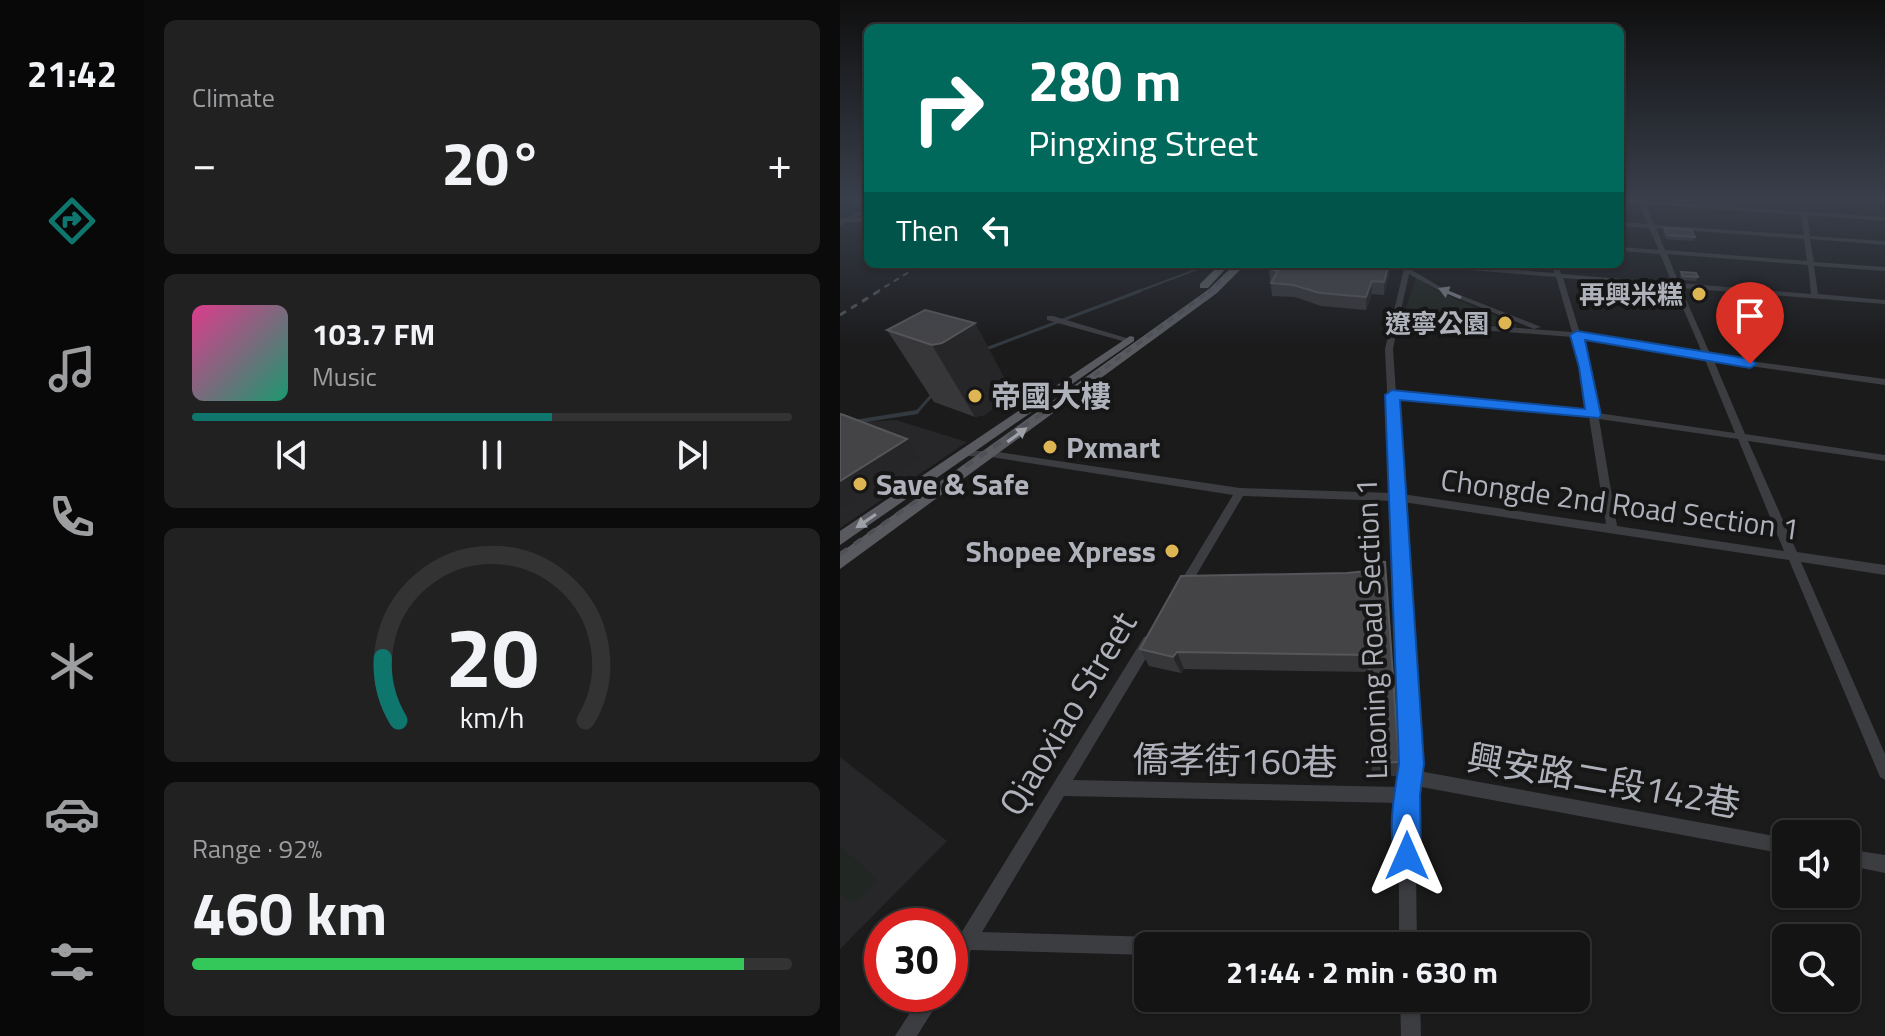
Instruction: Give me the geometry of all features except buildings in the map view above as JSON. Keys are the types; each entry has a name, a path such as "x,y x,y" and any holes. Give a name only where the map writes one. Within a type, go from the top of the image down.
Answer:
{"main road":[{"path":"840,539 1129,340 1207,284 1221,268"},
{"path":"840,562 1213,291 1237,268"}],"street":[{"path":"1660,247 1885,772"},
{"path":"1809,247 1815,296"},
{"path":"1624,249 1885,269"},
{"name":"Liaoning Road Section 1","path":"1408,932 1407,663 1395,497 1389,349 1410,268"},
{"path":"1414,268 1440,289 1531,326 1706,358 1885,382"},
{"path":"1438,268 1885,302"},
{"path":"1556,268 1586,367 1612,529"},
{"path":"1056,319 1129,340"},
{"path":"1395,321 1577,335"},
{"path":"1392,395 1594,415 1885,458"},
{"name":"Chongde 2nd Road Section 1","path":"966,453 991,454 1240,492 1395,497 1885,570"},
{"name":"Qiaoxiao Street","path":"1173,604 1240,492"},
{"name":"Qiaoxiao Street","path":"968,941 1156,631"},
{"name":"僑孝街160巷","path":"1062,788 1408,786"},
{"name":"興安路二段142巷","path":"1408,786 1772,844"},
{"path":"1860,860 1885,864"},
{"path":"968,941 1134,945"},
{"path":"905,1036 921,1012"},
{"path":"1410,1012 1411,1036"}],"shaded area":[{"path":"1416,277 1435,290 1517,325 1516,328 1404,314"},
{"path":"896,420 967,442 840,528 840,430 865,422"},
{"path":"840,757 947,841 881,908 864,908 864,925 840,949"},
{"path":"840,846 878,880 855,903 840,895"}],"waterway":[{"path":"1134,293 1200,268"},
{"path":"986,349 1140,291"},
{"path":"917,412 932,395"},
{"path":"854,422 917,412"},
{"path":"907,414 917,412"}],"railway":[{"path":"875,293 916,268"},
{"path":"1208,293 1235,268"},
{"path":"840,315 879,291"},
{"path":"1042,414 1210,291"},
{"path":"840,554 1044,412"}],"place":[{"name":"再興米糕","path":"1699,294"},
{"name":"遼寧公園","path":"1505,323"},
{"name":"帝國大樓","path":"975,396"},
{"name":"Pxmart","path":"1050,447"},
{"name":"Save & Safe","path":"860,484"},
{"name":"Shopee Xpress","path":"1172,551"}],"route":[{"path":"1407,856 1407,795 1412,764 1395,497 1392,395 1594,415 1577,335 1750,364"}]}
